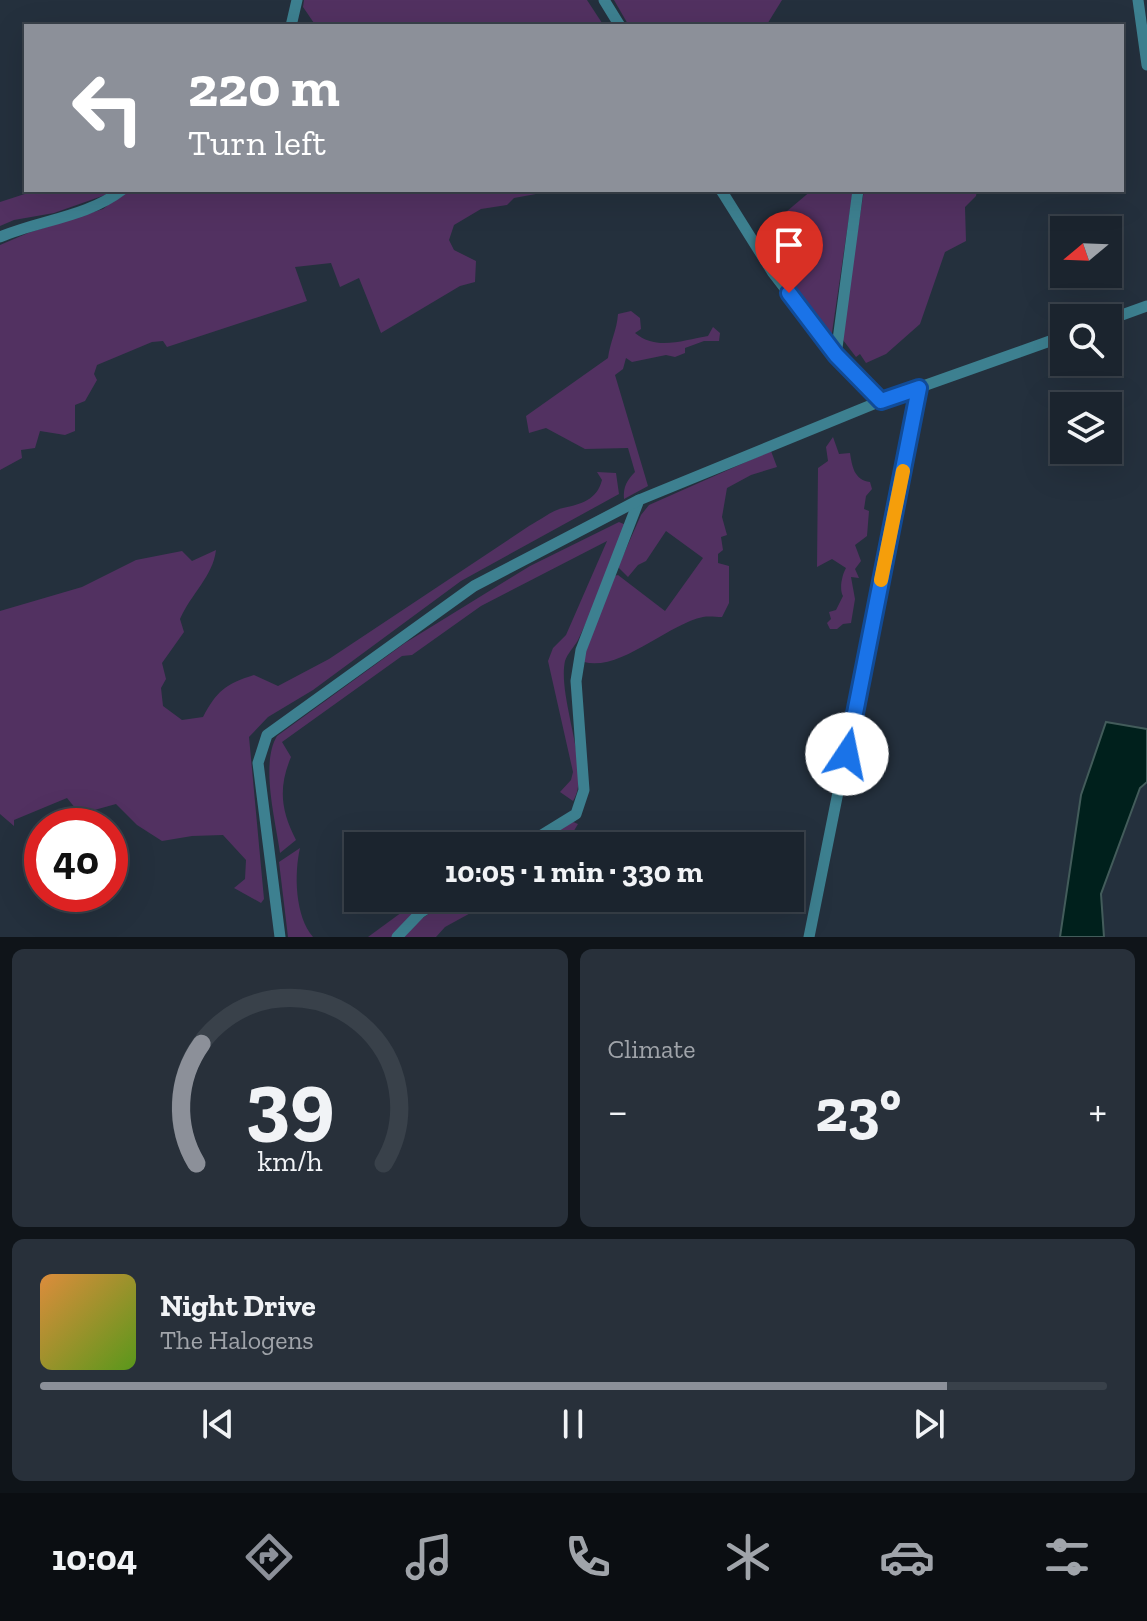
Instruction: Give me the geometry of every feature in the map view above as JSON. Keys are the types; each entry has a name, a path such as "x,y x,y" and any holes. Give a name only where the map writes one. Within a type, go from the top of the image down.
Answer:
{"street":[{"path":"291,24 297,0"},
{"path":"604,0 619,24"},
{"path":"1138,0 1147,65"},
{"path":"0,237 28,226 70,216 119,192"},
{"path":"722,192 773,273 836,355 881,401"},
{"path":"836,355 858,192"},
{"path":"1122,315 1147,306"},
{"path":"280,937 258,763 267,735 474,586 639,500 881,401 1050,341"},
{"path":"809,937 919,388"},
{"path":"547,832 576,814 584,790 576,681 581,650 639,500"},
{"path":"397,937 422,912"}],"shaded area":[{"path":"304,0 587,0 603,24 315,24 303,7"},
{"path":"614,0 782,0 767,24 628,24"},
{"path":"31,192 109,192 54,213 14,220 0,226 0,202"},
{"path":"124,192 539,192 514,198 507,205 481,209 454,225 449,240 454,250 476,261 475,282 460,286 381,333 359,278 340,287 331,263 295,267 307,301 167,347 163,341 152,342 97,365 94,374 97,380 85,401 75,405 75,431 65,435 40,431 35,448 21,450 22,458 0,470 0,245 103,209"},
{"path":"810,192 853,192 831,339 760,234"},
{"path":"864,192 977,192 965,207 966,241 945,252 920,324 886,354 866,363 860,354 856,357 843,340"},
{"path":"631,311 640,318 641,329 635,333 652,342 670,343 708,336 713,327 720,333 719,341 704,341 685,348 685,353 675,357 666,355 632,362 626,358 623,369 615,375 648,486 624,499 626,484 635,472 628,448 585,449 546,428 529,433 526,416 608,358 618,314"},
{"path":"833,437 839,454 850,453 855,472 870,482 872,489 866,496 864,509 869,511 867,536 855,545 861,561 855,569 859,578 851,577 855,599 851,623 837,629 830,629 827,623 831,619 829,612 836,610 843,596 841,590 846,568 832,559 817,567 818,468 828,461 826,447"},
{"path":"771,451 777,467 751,475 727,488 722,517 727,535 721,537 723,550 718,554 718,563 729,566 729,603 722,617 689,621 613,660 584,662 614,576 618,575 665,611 703,558 666,531 646,561 628,577 618,567 641,515 649,505"},
{"path":"597,472 616,473 619,494 461,581 313,690 268,717 249,737 264,899 261,903 234,888 245,879 246,860 223,835 162,841 137,825 128,816 128,808 120,808 116,804 102,808 75,808 67,798 43,808 24,808 24,816 14,820 14,826 0,814 0,611 82,587 136,560 182,551 192,561 216,550 211,568 180,619 184,632 162,663 166,679 161,688 163,706 182,720 203,717 229,685 254,675 278,686 329,659 529,526 559,509 587,500 600,487 602,480"},
{"path":"619,522 626,525 585,626 565,661 566,694 579,772 573,801 560,792 571,780 573,772 548,661 553,648 566,635 607,541 481,606 412,655 402,656 282,742 291,757 284,779 284,809 296,840 280,853 269,777 272,748 277,736 405,643 530,566"},
{"path":"1106,722 1147,729 1147,782 1140,788 1101,894 1104,937 1060,937 1081,795"},
{"path":"571,821 578,824 573,832 554,832"},
{"path":"300,848 297,870 299,906 313,937 288,937 279,862"},
{"path":"402,912 415,912 394,937 368,937"},
{"path":"432,912 472,912 445,927 436,937 404,937"}],"slow traffic":[{"path":"881,580 903,471"}],"route":[{"path":"789,293 836,355 881,401 919,388 847,754"}]}
